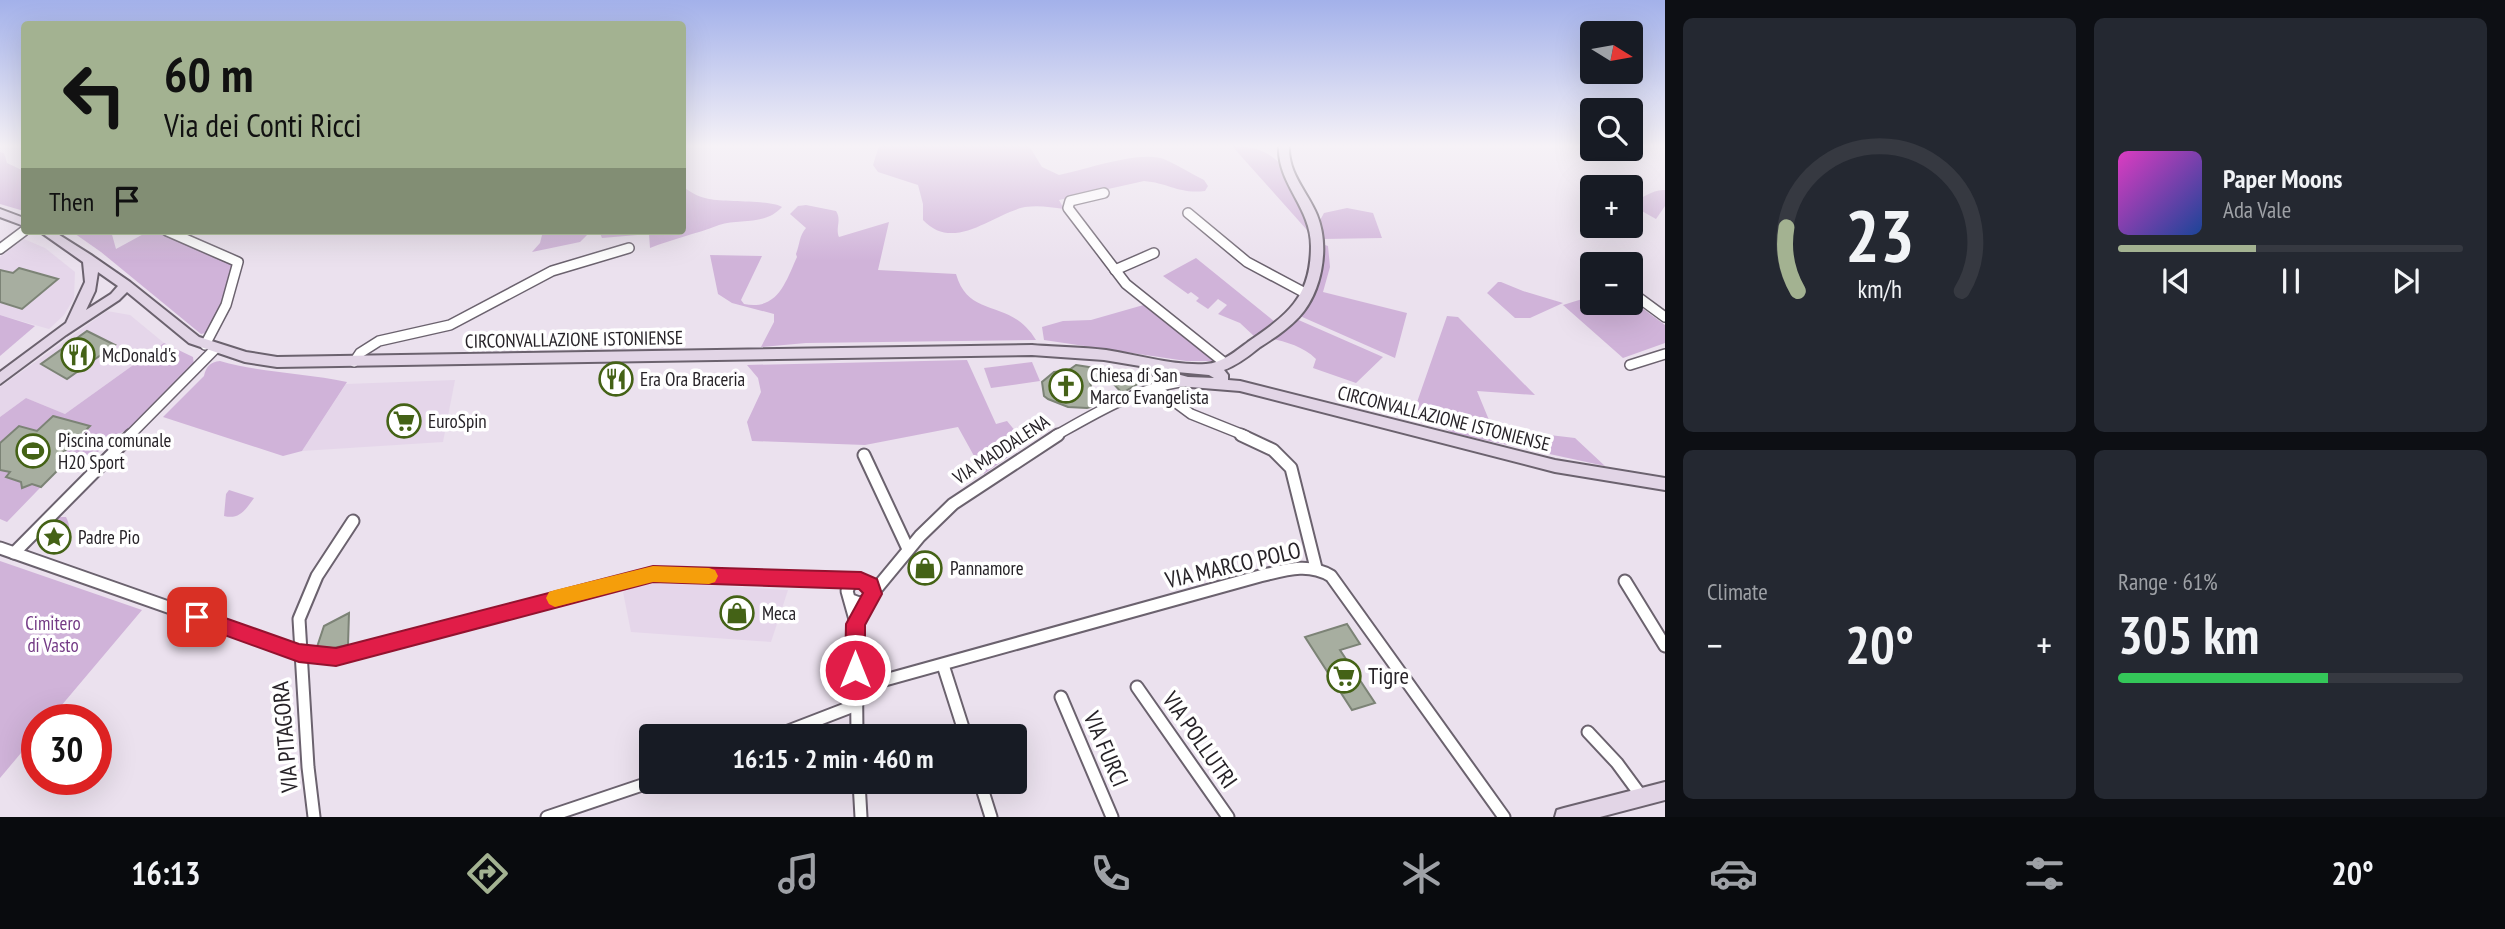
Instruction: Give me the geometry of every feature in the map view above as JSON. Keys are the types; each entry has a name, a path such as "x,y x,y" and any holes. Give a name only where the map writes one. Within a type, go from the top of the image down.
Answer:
{"main road":[{"path":"1160,377 1207,369 1221,373 1303,304 1319,246 1316,229 1294,184"},
{"path":"0,213 21,221"},
{"name":"CIRCONVALLAZIONE ISTONIENSE","path":"52,235 210,347 277,362 1032,349 1104,355 1142,362 1160,377 1191,381 1221,373 1240,386 1555,466 1665,484"},
{"path":"67,327 91,283 92,266 87,258"},
{"path":"67,327 99,308 126,285"},
{"path":"0,379 67,327 97,299 126,285"},
{"path":"99,308 133,301 156,310"},
{"path":"1564,817 1665,791"}],"street":[{"path":"1104,193 1067,204 1134,292 1207,345 1221,373"},
{"path":"1188,213 1247,262 1307,294"},
{"path":"0,249 21,233"},
{"path":"15,553 210,347 238,262 177,235"},
{"path":"354,362 361,351 370,346 398,336 454,324 539,277 629,248"},
{"path":"1115,270 1154,253"},
{"path":"1643,301 1665,317"},
{"path":"1630,365 1665,354"},
{"path":"1160,377 1189,413 1269,449 1285,459 1291,468 1316,568"},
{"name":"VIA MADDALENA","path":"856,624 870,598 908,550 953,504 1051,439 1160,377"},
{"path":"864,455 908,550"},
{"name":"VIA PITAGORA","path":"314,817 298,627 305,601 324,565 353,521"},
{"path":"0,548 299,653 336,657 653,574 832,581 861,581 887,577"},
{"name":"VIA MARCO POLO","path":"856,688 1260,576 1299,568 1316,568 1331,576 1504,817"},
{"path":"1625,580 1665,646"},
{"path":"832,581 850,599 859,603 870,598 870,585 861,581 848,587 850,599 856,624 857,724"},
{"path":"943,665 962,724"},
{"name":"VIA POLLUTRI","path":"1137,687 1228,817"},
{"name":"VIA FURCI","path":"1061,697 1112,817"},
{"path":"807,724 856,705"},
{"path":"1588,732 1617,763 1642,797"},
{"path":"547,817 639,786"},
{"path":"860,794 861,817"},
{"path":"984,794 991,817"}],"shaded area":[{"path":"24,239 45,248 75,272 74,298 64,315 49,329 0,315 0,257"},
{"path":"107,311 130,315 164,343 65,414 26,398 0,417 0,387"},
{"path":"455,380 443,442 302,451 346,384"},
{"path":"649,582 788,590 771,642 631,632 623,592"}],"green space":[{"path":"0,184 21,184 21,210 0,204"},
{"path":"915,184 1130,184 1059,200 1064,209 1025,207 973,229 947,233 935,229 923,220 923,204 918,185"},
{"path":"1160,184 1208,186 1205,191 1180,190"},
{"path":"1266,184 1294,184 1310,216 1307,230"},
{"path":"686,189 709,199 769,203 782,207 768,217 719,225 650,248 649,235 686,235"},
{"path":"1665,190 1665,206 1656,219 1643,212 1643,197"},
{"path":"798,206 836,211 839,237 889,222 878,270 956,274 970,298 1014,318 1026,327 1036,340 806,343 761,347 774,322 774,314 732,303 718,294 710,255 762,256 741,300 744,304 756,305 773,299 789,275 806,228 790,214"},
{"path":"1347,208 1373,213 1382,238 1322,239 1318,224 1324,213"},
{"path":"77,235 112,235 116,249 142,235 172,235 235,263 228,290 210,332 201,334"},
{"path":"542,235 587,235 580,242 532,252 540,243"},
{"path":"601,235 637,235 602,238"},
{"path":"1322,244 1328,246 1330,267 1323,292 1407,313 1395,358 1300,316 1307,305"},
{"path":"1196,258 1275,322 1255,337 1240,323 1218,314 1227,305 1218,299 1208,309 1196,301 1199,298 1191,292 1188,294 1163,276"},
{"path":"1498,282 1563,303 1530,318 1515,318 1487,293"},
{"path":"1580,300 1580,315 1643,315 1643,309 1665,325 1665,343 1623,358 1563,305"},
{"path":"1147,304 1216,361 1186,361 1044,340 1042,327 1063,321 1091,320"},
{"path":"0,315 35,326 0,356"},
{"path":"1447,316 1458,317 1535,395 1477,391 1489,420 1508,430 1575,438 1605,466 1452,433 1415,408"},
{"path":"1294,318 1383,357 1356,383 1313,368 1316,359 1306,351 1269,338"},
{"path":"164,343 193,357 194,365 130,429 116,435 82,467 67,468 67,460 7,522 0,519 0,417 26,398 65,414"},
{"path":"967,360 996,424 1007,421 1026,444 984,474 958,427 865,445 752,441 747,422 761,392 758,378 747,365"},
{"path":"220,361 347,382 302,451 283,456 163,417 204,376 209,365"},
{"path":"1032,362 1040,381 991,388 984,368"},
{"path":"229,490 254,498 242,513 230,517 224,516 226,494"},
{"path":"59,517 66,517 69,524 68,535 63,544 38,534"},
{"name":"Cimitero di Vasto","path":"0,561 142,610 63,704 21,704 21,753 0,778"}],"building":[{"path":"19,268 58,279 22,309 0,302 0,270 13,273"},
{"name":"McDonald's","path":"87,331 115,345 67,379 41,364"},
{"name":"Chiesa di San Marco Evangelista","path":"1076,365 1133,374 1141,382 1122,393 1111,381 1089,378 1094,399 1091,407 1087,408 1068,407 1044,396 1042,382 1054,372 1069,370"},
{"name":"Piscina comunale H20 Sport","path":"53,416 90,426 57,459 66,462 41,487 32,484 22,488 21,482 6,477 10,472 0,470 0,443 19,426 37,431"},
{"path":"349,613 348,645 317,647 324,626"},
{"name":"Tigre","path":"1347,624 1360,644 1340,650 1375,703 1352,710 1305,637"}],"slow traffic":[{"path":"555,598 653,574 709,576"}],"place":[{"name":"McDonald's","path":"78,355"},
{"name":"Era Ora Braceria","path":"616,379"},
{"name":"Chiesa di San Marco Evangelista","path":"1066,386"},
{"name":"EuroSpin","path":"404,421"},
{"name":"Piscina comunale H20 Sport","path":"33,451"},
{"name":"Padre Pio","path":"54,537"},
{"name":"Pannamore","path":"925,568"},
{"name":"Meca","path":"737,613"},
{"name":"Tigre","path":"1344,676"}],"route":[{"path":"197,617 299,653 336,657 653,574 861,580 870,585 873,594 856,624 855,670"}]}
